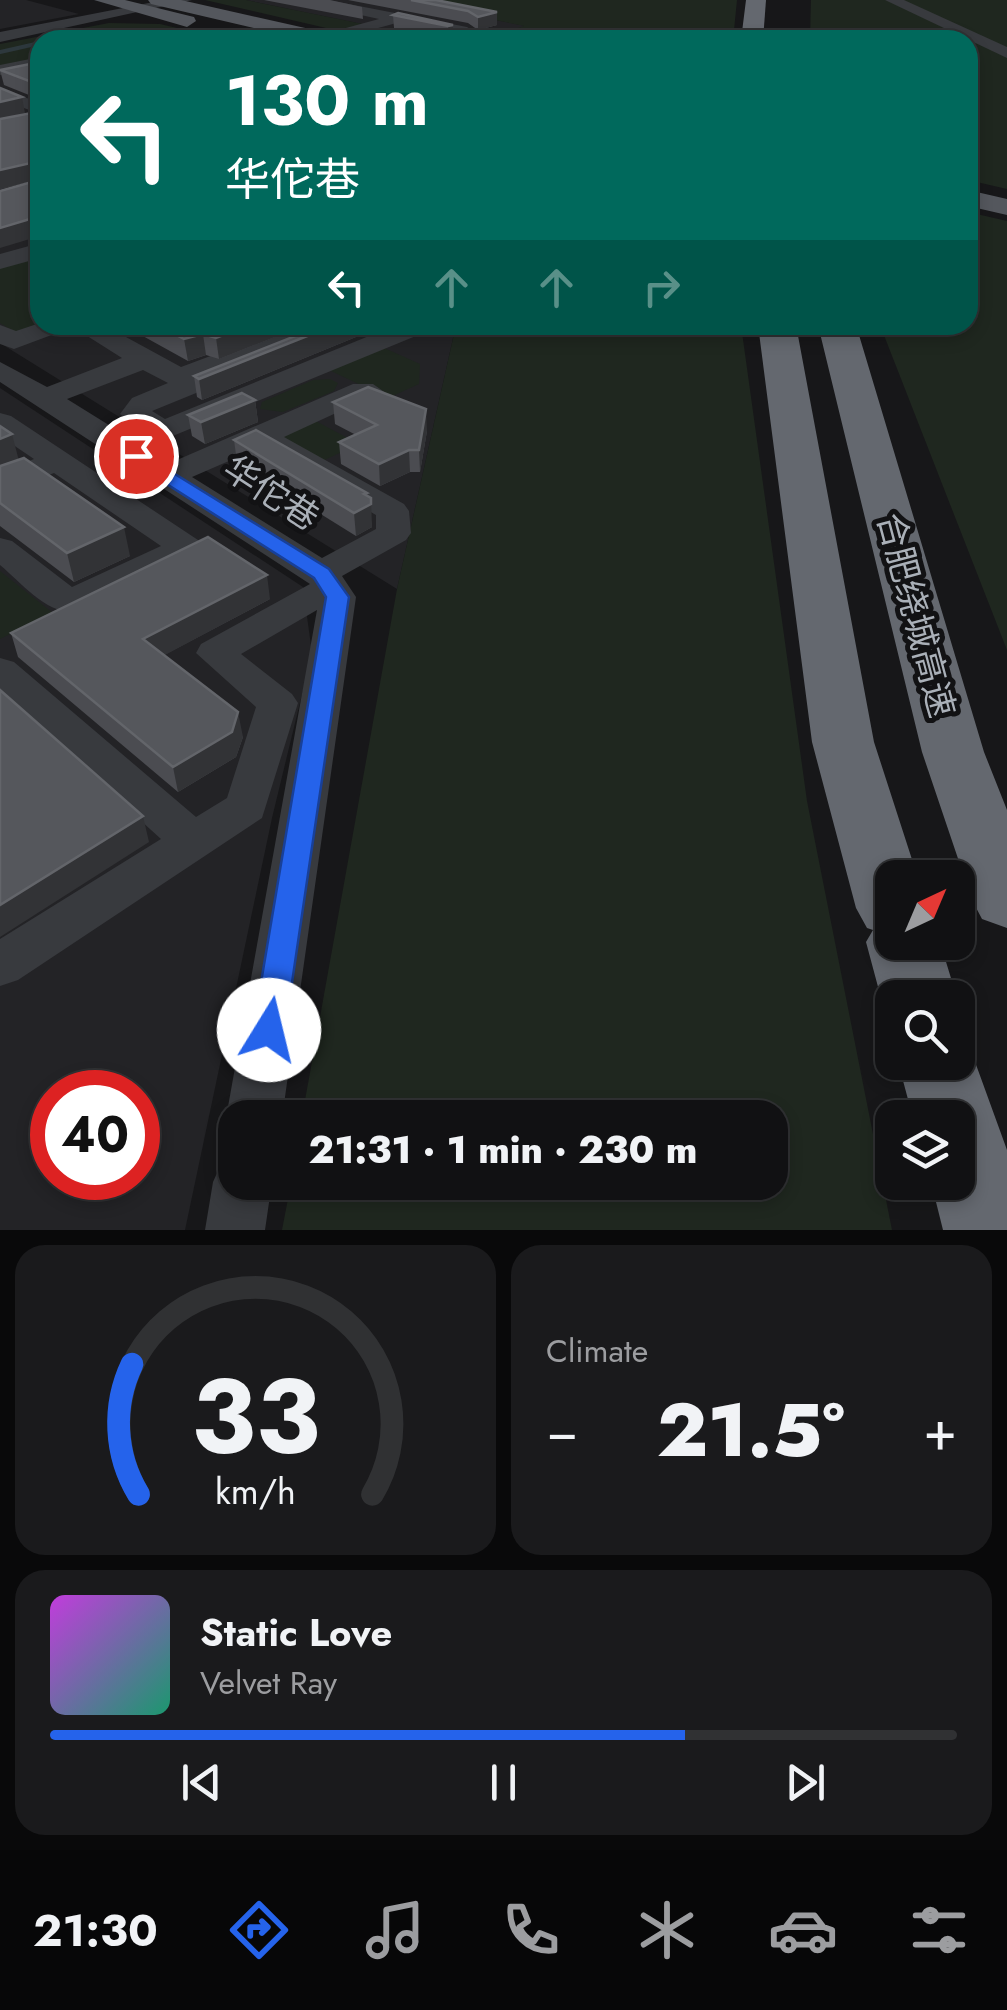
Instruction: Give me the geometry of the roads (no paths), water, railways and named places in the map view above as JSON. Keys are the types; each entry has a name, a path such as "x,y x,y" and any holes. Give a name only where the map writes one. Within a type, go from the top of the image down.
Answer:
{"highway":[{"path":"753,30 756,0"},
{"path":"778,335 843,742 878,860"},
{"name":"合肥绕城高速","path":"840,335 953,752 1007,900"},
{"path":"975,1185 988,1230"}],"main road":[{"path":"102,0 226,30"},
{"path":"170,1 291,30"},
{"path":"978,182 1007,189"},
{"path":"978,200 1007,207"}],"street":[{"path":"892,0 957,30"},
{"path":"32,30 170,1"},
{"path":"329,4 456,30"},
{"path":"358,30 398,18"},
{"path":"0,36 30,30"},
{"path":"978,40 1007,53"},
{"path":"0,70 30,64"},
{"path":"0,93 30,112"},
{"path":"0,102 30,114"},
{"path":"0,251 30,242"},
{"path":"0,262 30,253"},
{"path":"0,333 14,341 32,335"},
{"path":"100,335 179,378 291,335"},
{"path":"315,335 142,404 135,414 164,431 395,335"},
{"path":"44,398 145,360"},
{"name":"华佗巷","path":"0,370 168,476 330,586"},
{"path":"168,476 363,390 398,407"},
{"path":"104,435 142,419"},
{"path":"0,422 186,547 70,603 0,548"},
{"path":"0,965 246,807 278,703 215,653 330,586 394,533 392,510 260,436"},
{"path":"0,484 57,461"},
{"path":"257,1100 330,586"},
{"path":"0,670 193,841"},
{"path":"235,1230 240,1200"}],"waterway":[{"path":"0,52 30,45"}]}
